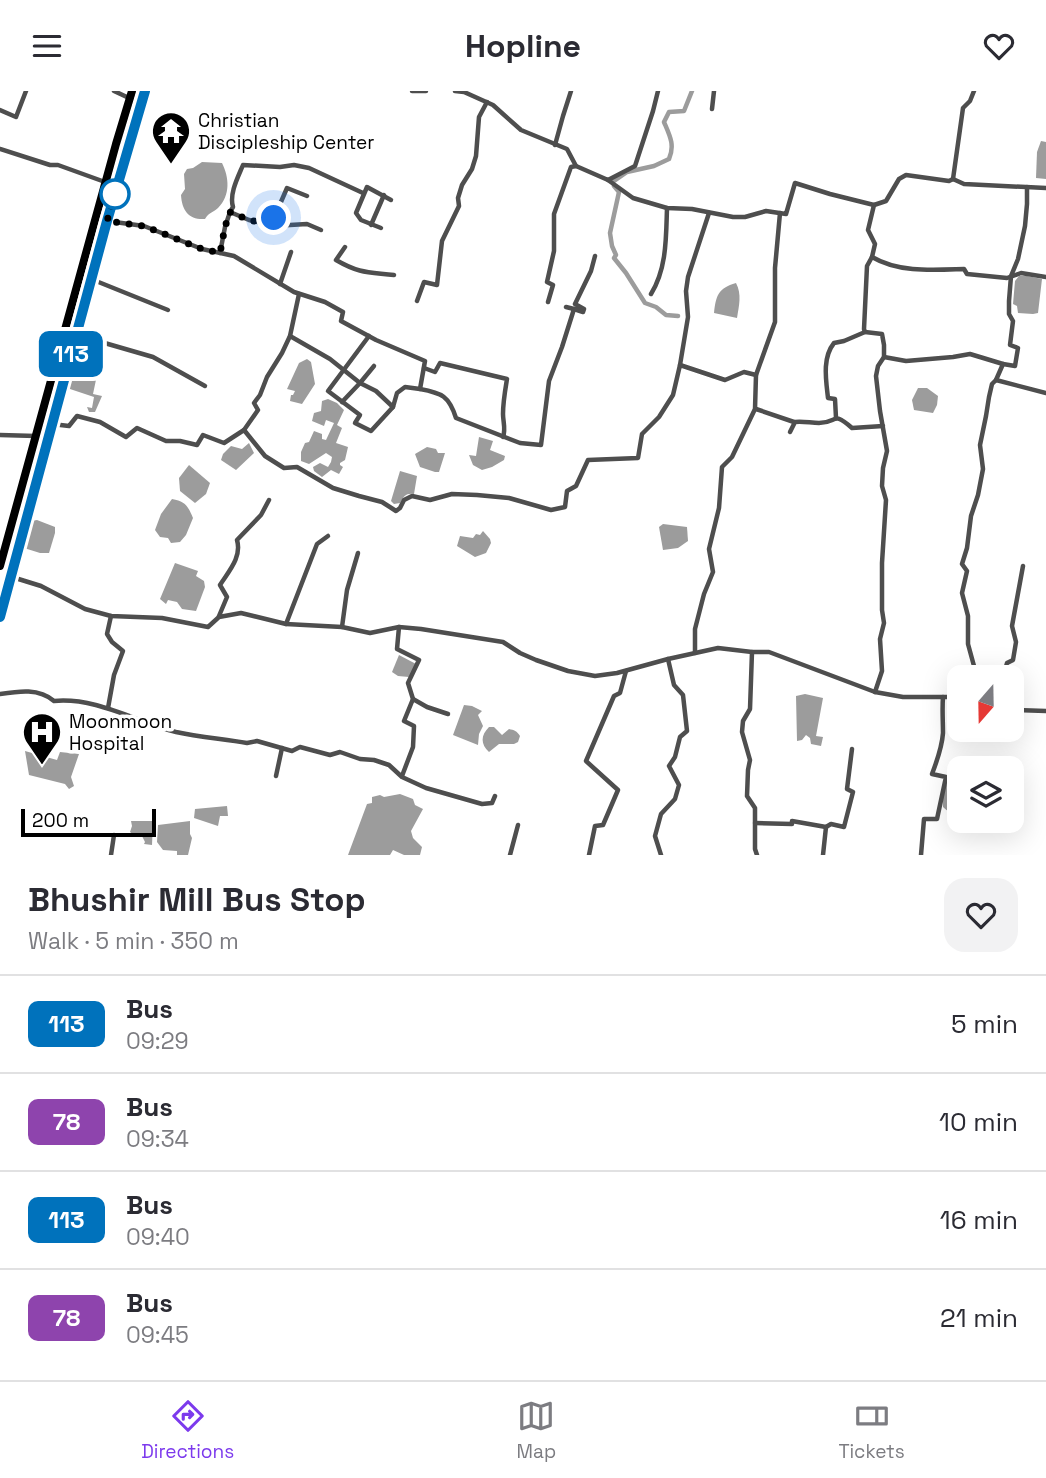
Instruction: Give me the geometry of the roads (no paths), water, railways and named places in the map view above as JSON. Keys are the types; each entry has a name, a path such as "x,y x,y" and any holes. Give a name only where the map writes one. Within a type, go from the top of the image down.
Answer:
{"highway":[{"path":"0,617 51,424 145,91"},
{"path":"0,566 131,95"}],"street":[{"path":"0,110 16,117 26,91"},
{"path":"114,91 131,95"},
{"path":"412,91 426,91"},
{"path":"455,91 464,92 493,105 520,130 567,149 576,166 608,180 633,198 667,208 692,209 733,218 766,211 786,214 795,183 874,205 886,201 899,179 906,175 949,181 953,179 964,184 1046,188"},
{"path":"555,145 571,91"},
{"path":"608,180 635,166 657,91"},
{"path":"712,109 714,91"},
{"path":"953,179 964,108 974,91"},
{"path":"417,301 424,282 438,285 442,240 459,206 458,198 462,185 472,169 476,156 479,117 487,102"},
{"path":"0,149 106,182"},
{"path":"220,253 225,227 233,207 231,201 243,165 294,165 309,168 363,193"},
{"path":"548,302 553,285 547,282 554,251 554,214 571,167 576,166"},
{"path":"381,228 361,220 356,213 363,193 367,187 391,200"},
{"path":"884,357 906,361 971,354 1015,366 1018,348 1010,345 1013,321 1009,314 1009,301 1011,275 1018,259 1025,226 1027,187"},
{"path":"271,225 287,188 307,197"},
{"path":"371,225 384,195"},
{"path":"865,332 867,266 873,257 875,244 868,230 874,205"},
{"path":"651,294 660,275 666,251 667,208"},
{"path":"230,212 273,226 307,224 321,230"},
{"path":"244,430 265,456 284,468 297,467 333,488 382,502 396,511 404,500 412,496 430,500 452,494 509,498 551,510 565,507 566,491 576,486 588,460 638,458 642,434 659,417 673,395 688,317 688,277 709,213"},
{"path":"695,653 695,629 713,572 709,549 719,508 722,467 732,457 755,409 756,375 775,322 775,268 780,213"},
{"path":"107,221 144,226 202,249 234,256 299,294 325,302 343,312 341,321 425,362 420,389"},
{"path":"345,247 336,260 366,274 394,275"},
{"path":"280,284 291,252"},
{"path":"566,307 583,312 584,309 575,304 595,256"},
{"path":"873,257 882,263 909,269 964,269 967,274 1007,278 1021,273 1046,277"},
{"path":"91,279 168,310"},
{"path":"51,424 69,426 77,417 100,422 126,437 137,428 166,441 197,445 203,435 223,443 244,430 258,410 254,403 290,336 299,294"},
{"path":"369,336 328,391 360,415 355,423 371,431 393,407 397,393 405,387 438,392 451,403 456,418 520,443 541,445 549,381 574,309"},
{"path":"836,418 835,399 828,398 828,351 834,343 865,332 882,334 884,357 876,376 887,451 882,486 886,500 882,563 884,623 880,639 882,671 876,692"},
{"path":"76,335 153,357 205,386"},
{"path":"290,336 330,359 360,383 376,391 393,407"},
{"path":"424,368 435,372 440,363 507,379 503,437"},
{"path":"974,665 968,644 968,616 961,593 967,571 962,564 983,469 980,445 989,397 992,384 1003,364"},
{"path":"680,365 725,380 744,372 756,375"},
{"path":"342,402 374,366"},
{"path":"996,380 1046,393"},
{"path":"755,409 795,422 818,423 836,418 842,419 852,428 883,426"},
{"path":"790,432 795,422"},
{"path":"0,435 37,436"},
{"path":"10,577 41,586 85,609 111,616 162,618 208,627 219,617 227,597 220,585 239,554 237,540 261,515 269,500"},
{"path":"286,624 317,544 328,536"},
{"path":"342,627 347,590 358,553"},
{"path":"1006,665 1013,660 1016,642 1012,626 1023,566"},
{"path":"219,617 241,613 286,624 342,627 370,633 399,627 457,634 503,642 536,660 568,671 595,676 718,648 769,652 876,692 903,697 947,698"},
{"path":"108,708 114,675 123,651 107,634 111,616"},
{"path":"399,627 397,649 419,660 408,683 413,699 404,722 414,726 414,747 402,777"},
{"path":"752,652 750,709 743,721 741,732 750,760 747,796 755,807 757,855"},
{"path":"662,855 655,835 661,814 675,799 678,785 668,766 675,757 680,737 687,731 683,695 674,685 668,659"},
{"path":"589,855 595,826 603,825 618,790 586,761 614,696 620,693 626,671"},
{"path":"0,694 26,691 46,694 54,701 65,700 108,708 178,732 247,743 257,741 292,751 300,747 330,755 340,752 389,765 402,777 426,788 482,804 492,803 495,796"},
{"path":"921,855 924,819 937,818 946,777 932,774 941,748 943,698"},
{"path":"413,699 448,714"},
{"path":"1024,710 1046,711"},
{"path":"276,776 282,748"},
{"path":"755,823 792,824 792,821 826,827 831,824 845,827 853,792 847,789 852,749"},
{"path":"509,855 518,825"},
{"path":"823,855 826,827"},
{"path":"111,855 114,835"}],"waterway":[{"path":"614,181 627,172 654,166 669,159 672,145 664,122 669,112 684,111 692,91"},
{"path":"614,186 619,192 610,233 616,255 614,258 645,303 666,315 678,316"}],"place":[{"name":"Christian Discipleship Center","path":"171,165"},
{"name":"Moonmoon Hospital","path":"42,766"}]}
